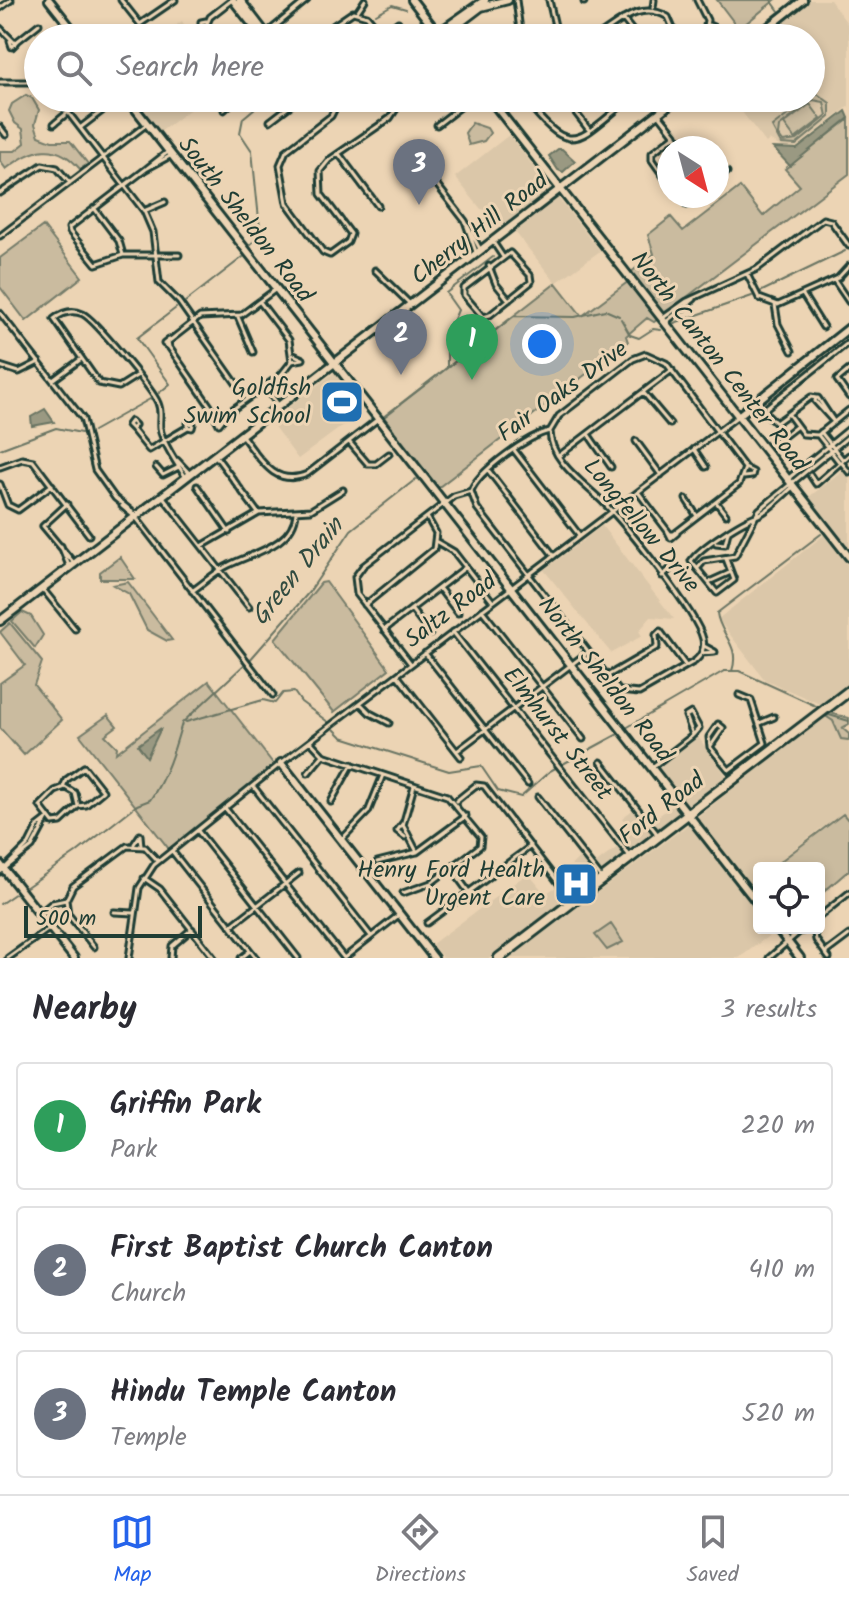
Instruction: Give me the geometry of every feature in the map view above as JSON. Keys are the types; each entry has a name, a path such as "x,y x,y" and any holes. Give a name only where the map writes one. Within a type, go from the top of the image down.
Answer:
{"main road":[{"name":"Ford Road","path":"499,958 660,837 756,757 849,691"}],"street":[{"path":"0,8 11,0"},
{"path":"49,0 68,24"},
{"path":"121,0 140,24 175,0"},
{"path":"206,21 233,0 253,24"},
{"path":"240,0 256,24"},
{"path":"279,24 307,0"},
{"path":"357,12 365,0"},
{"path":"412,0 429,24"},
{"path":"454,24 484,2 508,0"},
{"path":"516,0 518,24"},
{"path":"549,0 555,24"},
{"path":"647,7 651,0"},
{"path":"651,0 653,8"},
{"path":"697,0 708,24"},
{"path":"772,24 798,2"},
{"path":"614,24 647,7 670,19 672,24"},
{"path":"333,24 343,16 357,12 367,16 374,24"},
{"path":"622,18 627,24"},
{"path":"0,28 10,41 17,42 24,36"},
{"path":"1,83 24,81"},
{"path":"54,124 68,112 144,211 153,232 159,282 176,298 248,400"},
{"path":"80,128 101,112"},
{"name":"South Sheldon Road","path":"139,112 335,364"},
{"path":"270,121 282,112"},
{"path":"333,112 286,151 280,168 287,203 326,254 334,254 352,237 321,194 318,182 323,167 390,118 392,112"},
{"path":"437,125 454,112"},
{"name":"North Canton Center Road","path":"500,112 849,557"},
{"path":"536,112 557,136 575,138 613,112"},
{"path":"575,112 589,130"},
{"path":"658,113 675,135"},
{"name":"Cherry Hill Road","path":"0,621 658,113"},
{"path":"0,236 148,123"},
{"path":"0,127 6,135"},
{"path":"657,149 652,153 652,160 657,167"},
{"path":"410,150 465,221 479,252"},
{"path":"170,153 156,167 146,169 69,228 97,264 123,255 179,255"},
{"path":"339,154 378,206"},
{"path":"0,193 42,165 57,168 70,183"},
{"path":"144,211 165,202"},
{"path":"94,208 119,241 123,255"},
{"path":"664,321 694,299 747,274 826,219 849,246"},
{"path":"493,242 503,257"},
{"path":"513,254 531,279 485,317 464,295 464,287 503,257 513,254"},
{"path":"489,266 496,284 509,300"},
{"path":"747,274 759,298 775,305 834,280 849,266"},
{"path":"375,270 411,305"},
{"path":"834,280 849,302"},
{"path":"260,302 289,340 292,361 265,387 219,420 203,401 195,380 167,344 191,323 209,314 238,317 276,289"},
{"path":"803,295 823,327"},
{"path":"775,305 778,324 792,351"},
{"path":"138,375 122,386 108,387 96,380 54,320 67,312 84,315 138,375 159,405 160,427 165,441 188,476"},
{"path":"0,313 83,419 94,467 273,695"},
{"path":"238,317 253,352"},
{"name":"Saltz Road","path":"129,958 144,878 158,861 281,763 849,328"},
{"path":"834,422 815,397 778,422 774,423 765,412 767,407 849,342"},
{"name":"Fair Oaks Drive","path":"365,605 356,591 355,579 361,567 426,517 458,494 471,491 476,479 535,434 550,431 559,416 633,359 649,354 662,359 672,370"},
{"path":"292,361 303,359 293,355"},
{"path":"53,380 80,360"},
{"path":"0,366 19,372 39,362"},
{"name":"North Sheldon Road","path":"335,364 753,897"},
{"path":"559,456 672,370 717,432 740,457 745,468 753,474 744,477 672,534 638,492"},
{"path":"849,370 837,380 849,397"},
{"path":"265,387 279,406"},
{"path":"643,392 670,424"},
{"path":"789,415 807,436 820,433 849,410"},
{"path":"242,435 269,470 289,478 307,474 378,419"},
{"path":"775,443 797,426"},
{"path":"132,429 148,450 188,427"},
{"path":"831,448 849,429"},
{"name":"Longfellow Drive","path":"550,431 552,444 582,486 611,512 688,610 701,633 704,646"},
{"path":"820,433 849,472"},
{"path":"588,434 611,467"},
{"path":"698,568 704,561 726,559 737,554 755,516 809,466 849,436"},
{"path":"636,441 661,475"},
{"path":"349,442 368,464 378,463 389,454"},
{"path":"694,449 706,467"},
{"path":"514,450 580,536"},
{"path":"215,455 259,513"},
{"path":"810,475 816,484 849,455"},
{"path":"0,467 30,460 89,535"},
{"path":"177,460 188,476"},
{"path":"156,467 163,475 179,467"},
{"path":"744,477 745,468"},
{"path":"488,470 554,556"},
{"path":"0,484 8,505 16,510 52,485"},
{"path":"197,486 229,532"},
{"path":"202,546 259,513 318,508 343,490"},
{"path":"471,491 477,508 619,691 639,693 686,667 702,653 704,646 715,652 702,653"},
{"path":"162,495 249,607"},
{"path":"686,499 697,516"},
{"path":"716,502 726,515"},
{"path":"67,504 43,524 72,564"},
{"path":"192,591 220,571 258,555 287,533 294,524 296,511"},
{"path":"726,559 734,580 717,593 692,564 692,559 750,515 755,516"},
{"path":"411,664 365,605 430,555 437,542 435,529 426,517"},
{"path":"437,542 451,549 493,602"},
{"path":"662,576 674,566"},
{"path":"384,630 466,567"},
{"path":"709,582 729,573"},
{"path":"42,588 75,629"},
{"path":"439,588 458,613"},
{"path":"411,609 430,634"},
{"path":"482,610 583,739"},
{"path":"657,647 656,635 660,631 686,667"},
{"name":"Elmhurst Street","path":"453,632 632,858"},
{"path":"607,676 657,647 670,647"},
{"path":"457,751 588,652"},
{"path":"425,653 528,784"},
{"path":"397,675 461,757"},
{"path":"710,747 723,728 718,724 709,737 710,747 729,770 756,757 766,743 751,700 739,695"},
{"path":"360,703 370,713 389,723"},
{"path":"651,768 693,735 699,728 691,713 686,716 693,735"},
{"path":"760,723 774,717"},
{"path":"310,741 323,755 455,802 482,841 427,886 403,893"},
{"path":"308,773 323,755"},
{"path":"601,762 660,837"},
{"path":"281,763 434,958"},
{"path":"331,802 352,764"},
{"path":"84,767 103,791 86,805 78,806 59,823 47,819 41,811 41,803 63,788 66,780 84,767"},
{"path":"342,839 368,812 383,775"},
{"path":"455,802 480,784 573,902"},
{"path":"253,786 371,936"},
{"path":"414,786 403,823 406,837 417,852"},
{"path":"63,788 75,793 78,806"},
{"path":"538,797 603,880"},
{"path":"225,808 344,958 400,914"},
{"path":"377,862 417,852 466,816"},
{"path":"47,819 34,841 1,868 39,913 69,956"},
{"path":"198,831 298,958"},
{"path":"134,845 139,835 141,846"},
{"path":"94,947 68,914 66,900 73,886 122,849 134,845 141,846 158,861"},
{"path":"427,923 531,846"},
{"path":"172,851 256,958"},
{"path":"451,868 470,894"},
{"path":"231,926 299,873"},
{"path":"144,878 160,889 214,958"},
{"path":"825,912 849,893"},
{"path":"39,913 52,903 66,900"},
{"path":"114,912 135,913"},
{"path":"8,958 48,926"},
{"path":"171,958 173,944 192,929"},
{"path":"782,934 800,958"},
{"path":"769,958 797,934"},
{"path":"815,934 829,958"},
{"path":"825,953 849,935"},
{"path":"241,958 250,951"}],"shaded area":[{"path":"717,0 775,0 745,24 735,24"},
{"path":"807,0 830,0 849,26 849,106 797,147 786,150 769,140 766,143 742,112 825,112 825,24 781,24"},
{"path":"24,96 24,112 38,112 35,124 39,136 52,141 70,141 88,164 80,169 62,154 44,150 26,156 6,169 0,161 0,151 15,151 25,143 23,129 15,123 9,111 12,104"},
{"path":"825,99 830,103 830,117 796,145 781,144 772,127 791,112 798,112 779,127 778,135 783,142 797,140 827,116"},
{"path":"846,111 849,118 790,166 773,148 797,149"},
{"path":"145,112 186,112 160,132"},
{"path":"800,112 816,112 821,119 795,139 784,124"},
{"path":"849,119 849,174 654,322 647,318 626,336 628,342 435,490 382,418 556,283 582,316 633,278 630,273 654,254 648,235 671,217 683,231 713,208 729,208 729,195 740,187 763,216 800,186 785,169"},
{"path":"472,123 487,128 490,133 484,141 469,145 465,133"},
{"path":"509,135 551,189 504,225 494,212 481,209 455,177"},
{"path":"558,149 575,161 563,172 558,170 549,156"},
{"path":"558,198 600,251 556,283 515,232"},
{"path":"43,226 82,277 26,321 0,287 0,258"},
{"path":"335,372 364,410 298,459 270,421"},
{"path":"45,409 54,422 32,426 31,417"},
{"path":"843,470 849,478 849,547 809,497"},
{"path":"602,526 674,619 651,617 639,631 642,636 611,653 544,570"},
{"path":"824,535 849,567 849,684 822,705 765,680 718,619"},
{"path":"120,557 135,579 100,579 100,572"},
{"path":"128,582 172,640 167,641 147,630 129,594 113,585"},
{"path":"326,582 389,669 334,712 275,639 321,583"},
{"path":"22,612 31,616 43,635 35,648 12,621"},
{"path":"10,623 42,662 34,685 62,720 24,755 0,728 0,683 25,665 0,632"},
{"path":"209,681 275,766 169,849 80,735 108,715 117,726 105,735 117,747 116,753"},
{"path":"830,713 849,718 849,724 842,728 849,734 849,740 841,739 833,721 827,717"},
{"path":"826,716 834,721 841,739 849,740 849,821 844,815 777,862 753,862 753,891 696,818"},
{"path":"161,728 147,757 138,745"},
{"path":"698,737 728,778 688,808 657,769"},
{"path":"674,804 682,814 574,896 559,877 585,852 595,864 623,843 617,835 628,826 622,818 639,805 652,821"},
{"path":"843,814 849,821 849,870 825,891 825,862 779,862"},
{"path":"689,824 753,905 753,934 771,934 739,958 510,958"},
{"path":"528,873 545,894 556,887 566,901 491,958 443,958 432,944"},
{"path":"611,924 623,942 607,950 595,935"}],"waterway":[{"path":"771,0 779,11"},
{"path":"376,14 392,5 406,9"},
{"path":"764,24 778,13"},
{"path":"250,112 243,118 240,133 252,151 260,229 259,236 250,245"},
{"name":"Green Drain","path":"760,292 845,251"},
{"path":"185,302 243,257"},
{"path":"447,367 447,336 458,310 446,293 493,257"},
{"name":"Green Drain","path":"674,323 752,296"},
{"path":"159,393 170,384 137,338 176,308"},
{"name":"Green Drain","path":"394,430 384,417 514,316 575,317 605,310 619,316"},
{"name":"Green Drain","path":"621,319 630,335 639,338 653,329 661,330"},
{"path":"93,431 150,399"},
{"path":"0,449 56,428 81,433"},
{"name":"Green Drain","path":"416,458 424,473"},
{"name":"Green Drain","path":"249,661 310,591 351,530 416,479"},
{"path":"732,671 734,654 717,613 821,534"},
{"path":"25,888 137,805 150,800 166,771 182,723 246,663"},
{"path":"626,728 724,671 739,671 818,707"},
{"path":"186,722 263,700 275,703 283,693 294,692 301,702 328,722"},
{"path":"829,715 849,721"},
{"path":"334,729 342,737 449,771 481,766 498,791 521,797 550,771 620,733"},
{"path":"0,904 16,893"}],"place":[{"name":"Hindu Temple Canton","path":"419,205"},
{"name":"First Baptist Church Canton","path":"401,375"},
{"name":"Griffin Park","path":"472,380"},
{"name":"Goldfish Swim School","path":"342,402"},
{"name":"Henry Ford Health Urgent Care","path":"576,884"}]}
